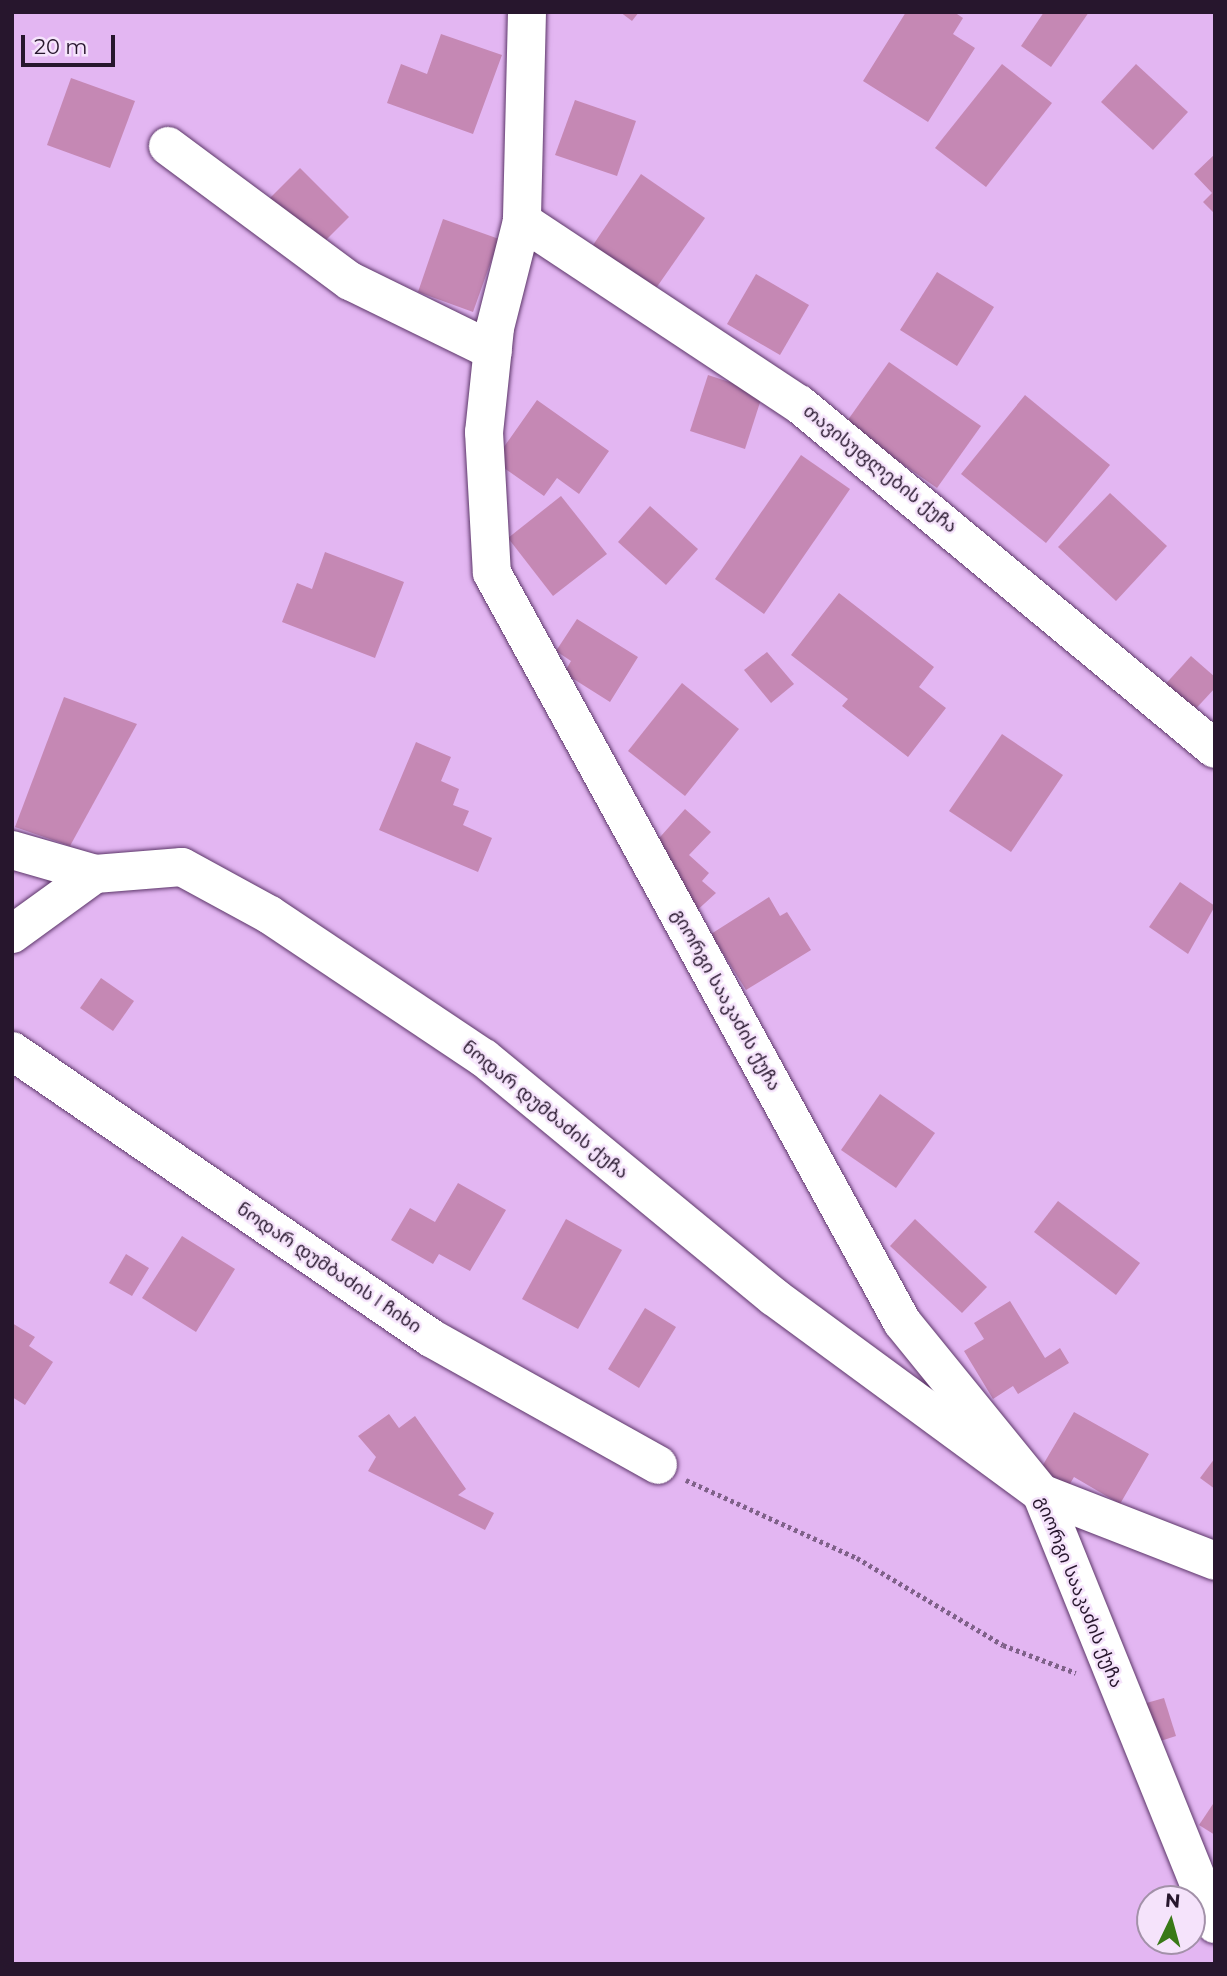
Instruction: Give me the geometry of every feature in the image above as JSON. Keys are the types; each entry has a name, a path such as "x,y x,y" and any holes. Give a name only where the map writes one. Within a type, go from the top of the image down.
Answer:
{"street":[{"name":"გიორგი სააკაძის ქუჩა","path":"527,12 522,221 493,351 484,432 492,573 902,1322 1041,1493 1211,1914"},
{"path":"169,146 350,281 493,351"},
{"name":"თავისუფლების ქუჩა","path":"522,221 799,404 1215,749"},
{"path":"12,850 95,874"},
{"name":"ნოდარ დუმბაძის ქუჩა","path":"95,874 182,867 270,915 484,1058 774,1297 1041,1493"},
{"path":"12,934 95,874"},
{"name":"ნოდარ დუმბაძის I ჩიხი","path":"12,1051 431,1338 658,1465"},
{"path":"1041,1493 1215,1561"}],"path":[{"path":"658,1465 725,1503 856,1558 1003,1645 1119,1690"}],"building":[{"path":"620,12 639,12 632,21"},
{"path":"906,12 954,12 963,18 953,34 975,48 928,122 863,81"},
{"path":"1044,12 1089,12 1051,67 1021,46"},
{"path":"441,34 502,55 473,134 387,103 401,64 427,74"},
{"path":"1002,64 1052,103 986,187 935,148"},
{"path":"1136,64 1188,112 1153,150 1101,102"},
{"path":"71,78 135,101 110,168 47,145"},
{"path":"575,100 636,121 617,176 555,155"},
{"path":"1215,154 1215,214 1203,202 1212,193 1194,174"},
{"path":"300,168 349,217 316,250 267,201"},
{"path":"641,174 705,218 652,294 589,251"},
{"path":"443,219 499,239 473,312 418,292"},
{"path":"937,272 994,307 957,366 900,330"},
{"path":"756,274 809,305 780,355 727,324"},
{"path":"889,362 981,426 937,488 845,424"},
{"path":"708,375 763,393 745,449 690,431"},
{"path":"1025,395 1110,465 1046,543 961,474"},
{"path":"537,400 609,451 579,494 557,478 544,496 494,461"},
{"path":"801,455 850,489 764,614 715,579"},
{"path":"1110,493 1167,546 1116,601 1058,547"},
{"path":"561,496 607,554 553,596 508,538"},
{"path":"650,506 698,549 666,585 618,542"},
{"path":"325,552 404,582 375,658 282,622 297,583 312,589"},
{"path":"839,593 934,667 919,687 946,708 908,757 842,706 848,699 791,655"},
{"path":"577,619 638,657 610,702 564,673 571,661 556,651"},
{"path":"767,652 794,684 771,703 744,670"},
{"path":"1191,656 1215,677 1215,688 1190,715 1161,689"},
{"path":"682,683 739,729 685,796 628,751"},
{"path":"64,697 137,724 70,846 15,827"},
{"path":"1002,734 1063,775 1011,852 949,811"},
{"path":"416,742 451,757 441,781 459,789 453,805 469,811 463,825 492,838 478,872 379,830"},
{"path":"685,809 711,832 689,855 709,873 702,881 716,893 693,914 653,845"},
{"path":"1180,882 1215,906 1188,954 1149,927"},
{"path":"769,897 780,916 787,912 811,950 746,990 711,934"},
{"path":"101,978 134,1001 113,1031 80,1008"},
{"path":"880,1094 935,1133 896,1188 841,1150"},
{"path":"458,1183 506,1210 470,1271 439,1254 433,1264 391,1240 410,1208 435,1222"},
{"path":"1058,1201 1140,1263 1116,1295 1034,1232"},
{"path":"566,1219 622,1250 578,1329 522,1299"},
{"path":"915,1219 987,1287 962,1313 890,1246"},
{"path":"182,1236 235,1269 196,1332 142,1298"},
{"path":"126,1254 149,1268 132,1296 109,1283"},
{"path":"1010,1301 1045,1358 1060,1348 1069,1363 1018,1394 1013,1386 993,1399 964,1351 984,1339 974,1323"},
{"path":"645,1308 676,1327 639,1388 608,1369"},
{"path":"12,1323 35,1337 29,1346 53,1362 25,1405 12,1397"},
{"path":"1074,1412 1149,1454 1120,1504 1074,1477 1065,1492 1037,1475"},
{"path":"389,1414 399,1428 415,1416 466,1489 458,1495 494,1513 485,1530 368,1471 376,1457 358,1436"},
{"path":"1215,1458 1215,1489 1200,1478"},
{"path":"1164,1698 1176,1736 1148,1745 1136,1706"},
{"path":"1215,1801 1215,1835 1199,1825"}]}
